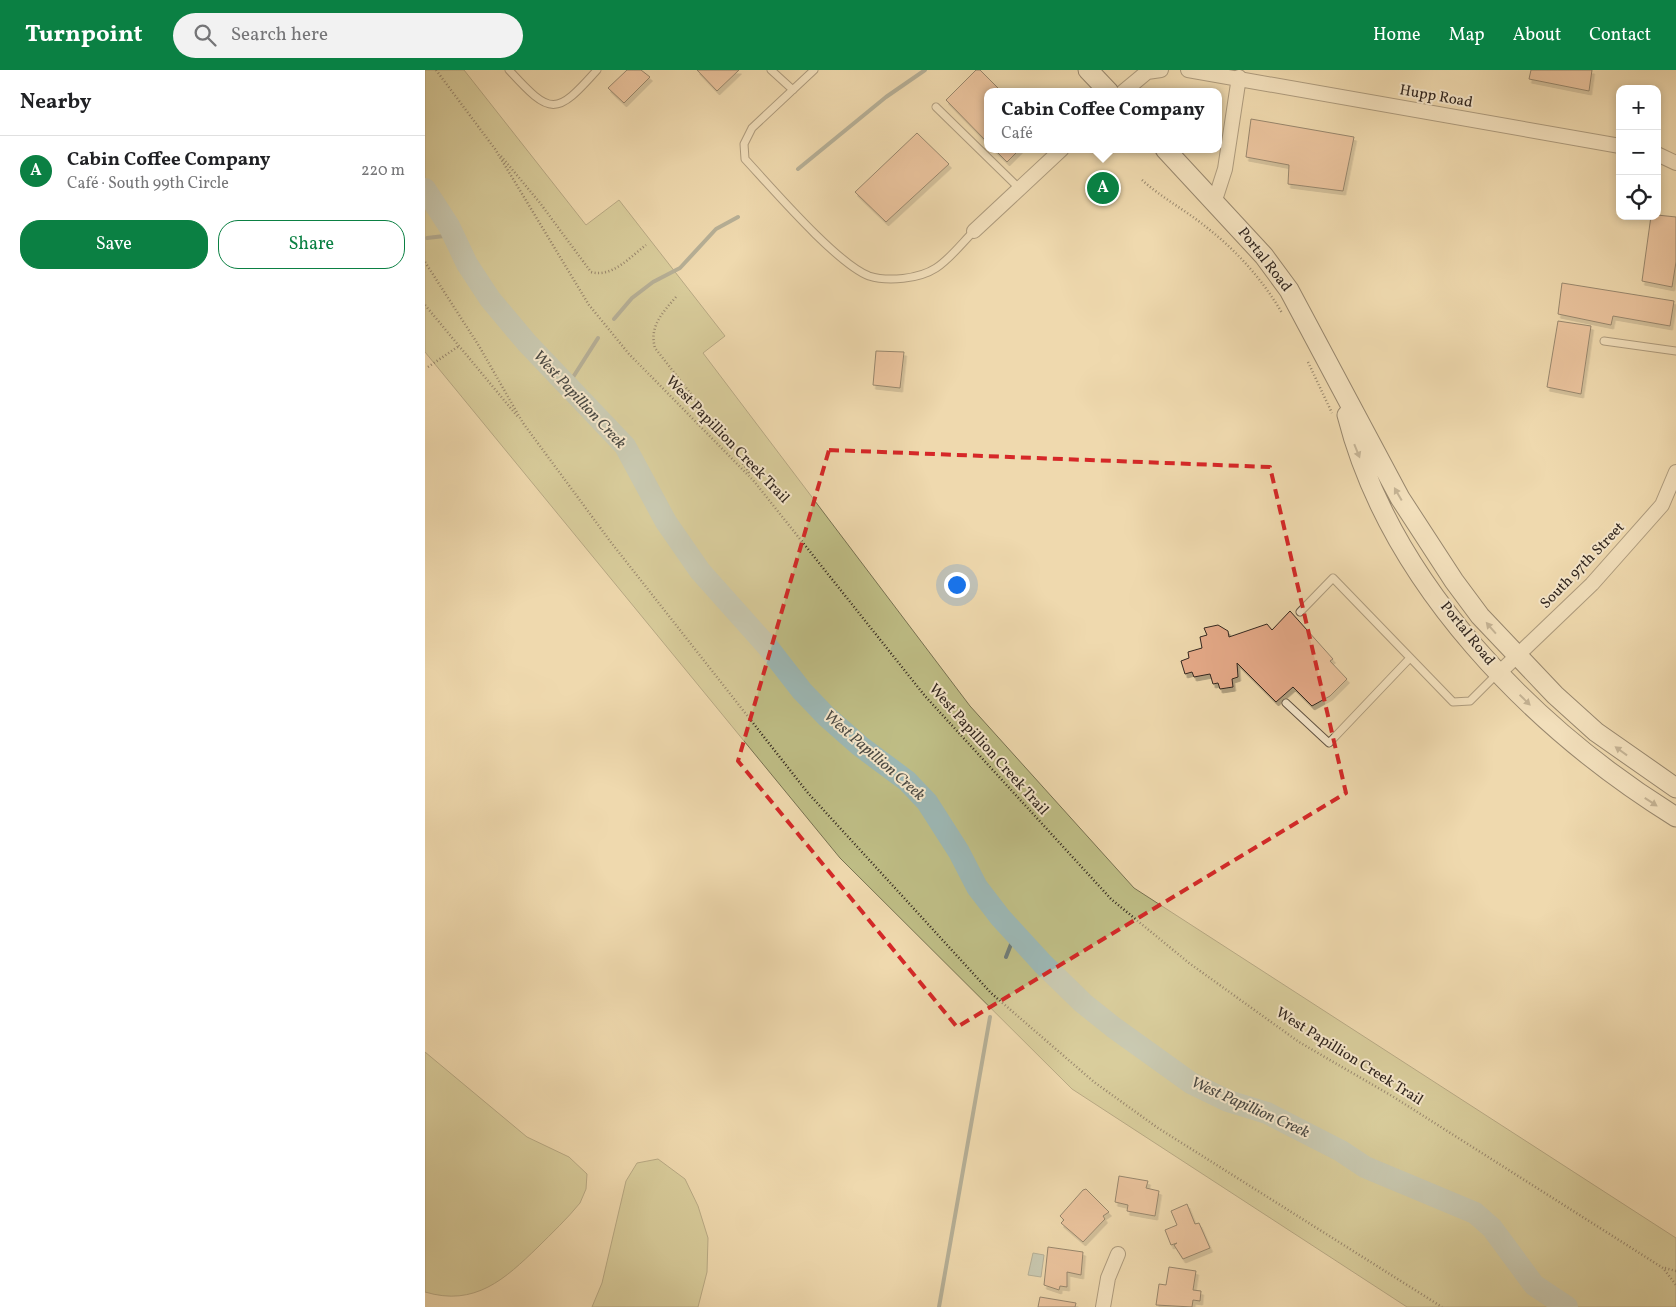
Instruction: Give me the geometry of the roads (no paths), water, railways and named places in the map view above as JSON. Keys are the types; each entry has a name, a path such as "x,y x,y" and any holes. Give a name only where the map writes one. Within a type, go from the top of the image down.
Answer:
{"main road":[{"path":"1088,70 1105,88"},
{"name":"Portal Road","path":"1169,153 1215,200 1264,256 1289,290 1311,328 1340,387 1400,498 1432,548 1480,616 1516,656 1596,732 1676,788"},
{"name":"Portal Road","path":"1340,387 1354,443 1368,479 1395,532 1421,575 1448,613 1499,672 1540,714 1579,749 1676,817"}],"street":[{"path":"1128,88 1147,72 1161,70"},
{"name":"Hupp Road","path":"1188,70 1239,77 1616,145"},
{"path":"1215,200 1225,168 1239,77"},
{"path":"974,231 1058,153"},
{"path":"1661,156 1676,163"},
{"name":"South 97th Street","path":"1499,672 1592,584 1663,505 1676,472"},
{"path":"1103,1307 1108,1278 1118,1254"}],"lane":[{"path":"509,70 541,102 551,104 563,104 597,70"},
{"path":"771,70 793,90"},
{"path":"814,70 752,128 744,144 745,159 849,264 870,276 890,279 912,277 936,268 974,231"},
{"path":"936,107 1020,190"},
{"path":"1604,341 1676,351"},
{"path":"1300,612 1333,578 1453,702 1471,701 1499,672"},
{"path":"1286,703 1329,743 1411,658"}],"water":[{"path":"1033,1253 1044,1255 1041,1277 1028,1275"}],"waterway":[{"path":"798,169 886,97 925,70"},
{"name":"West Papillion Creek","path":"425,189 449,226 467,264 490,299 527,343 625,446 666,522 700,571 767,646 802,691 826,716 860,746 907,781 927,802 959,852 977,887 1000,917 1043,964 1083,1003 1191,1083 1228,1101 1267,1113 1341,1151 1365,1167 1475,1213 1492,1228 1534,1285 1567,1307"},
{"path":"614,319 632,298 653,282 680,268 716,229 738,217"},
{"path":"427,238 453,235"},
{"path":"568,385 598,338"},
{"path":"1006,957 1015,934"},
{"path":"939,1307 990,1017"},
{"name":"West Papillion Creek","path":"1556,1307 1559,1302"}],"place":[{"name":"Cabin Coffee Company","path":"1103,188"}]}
